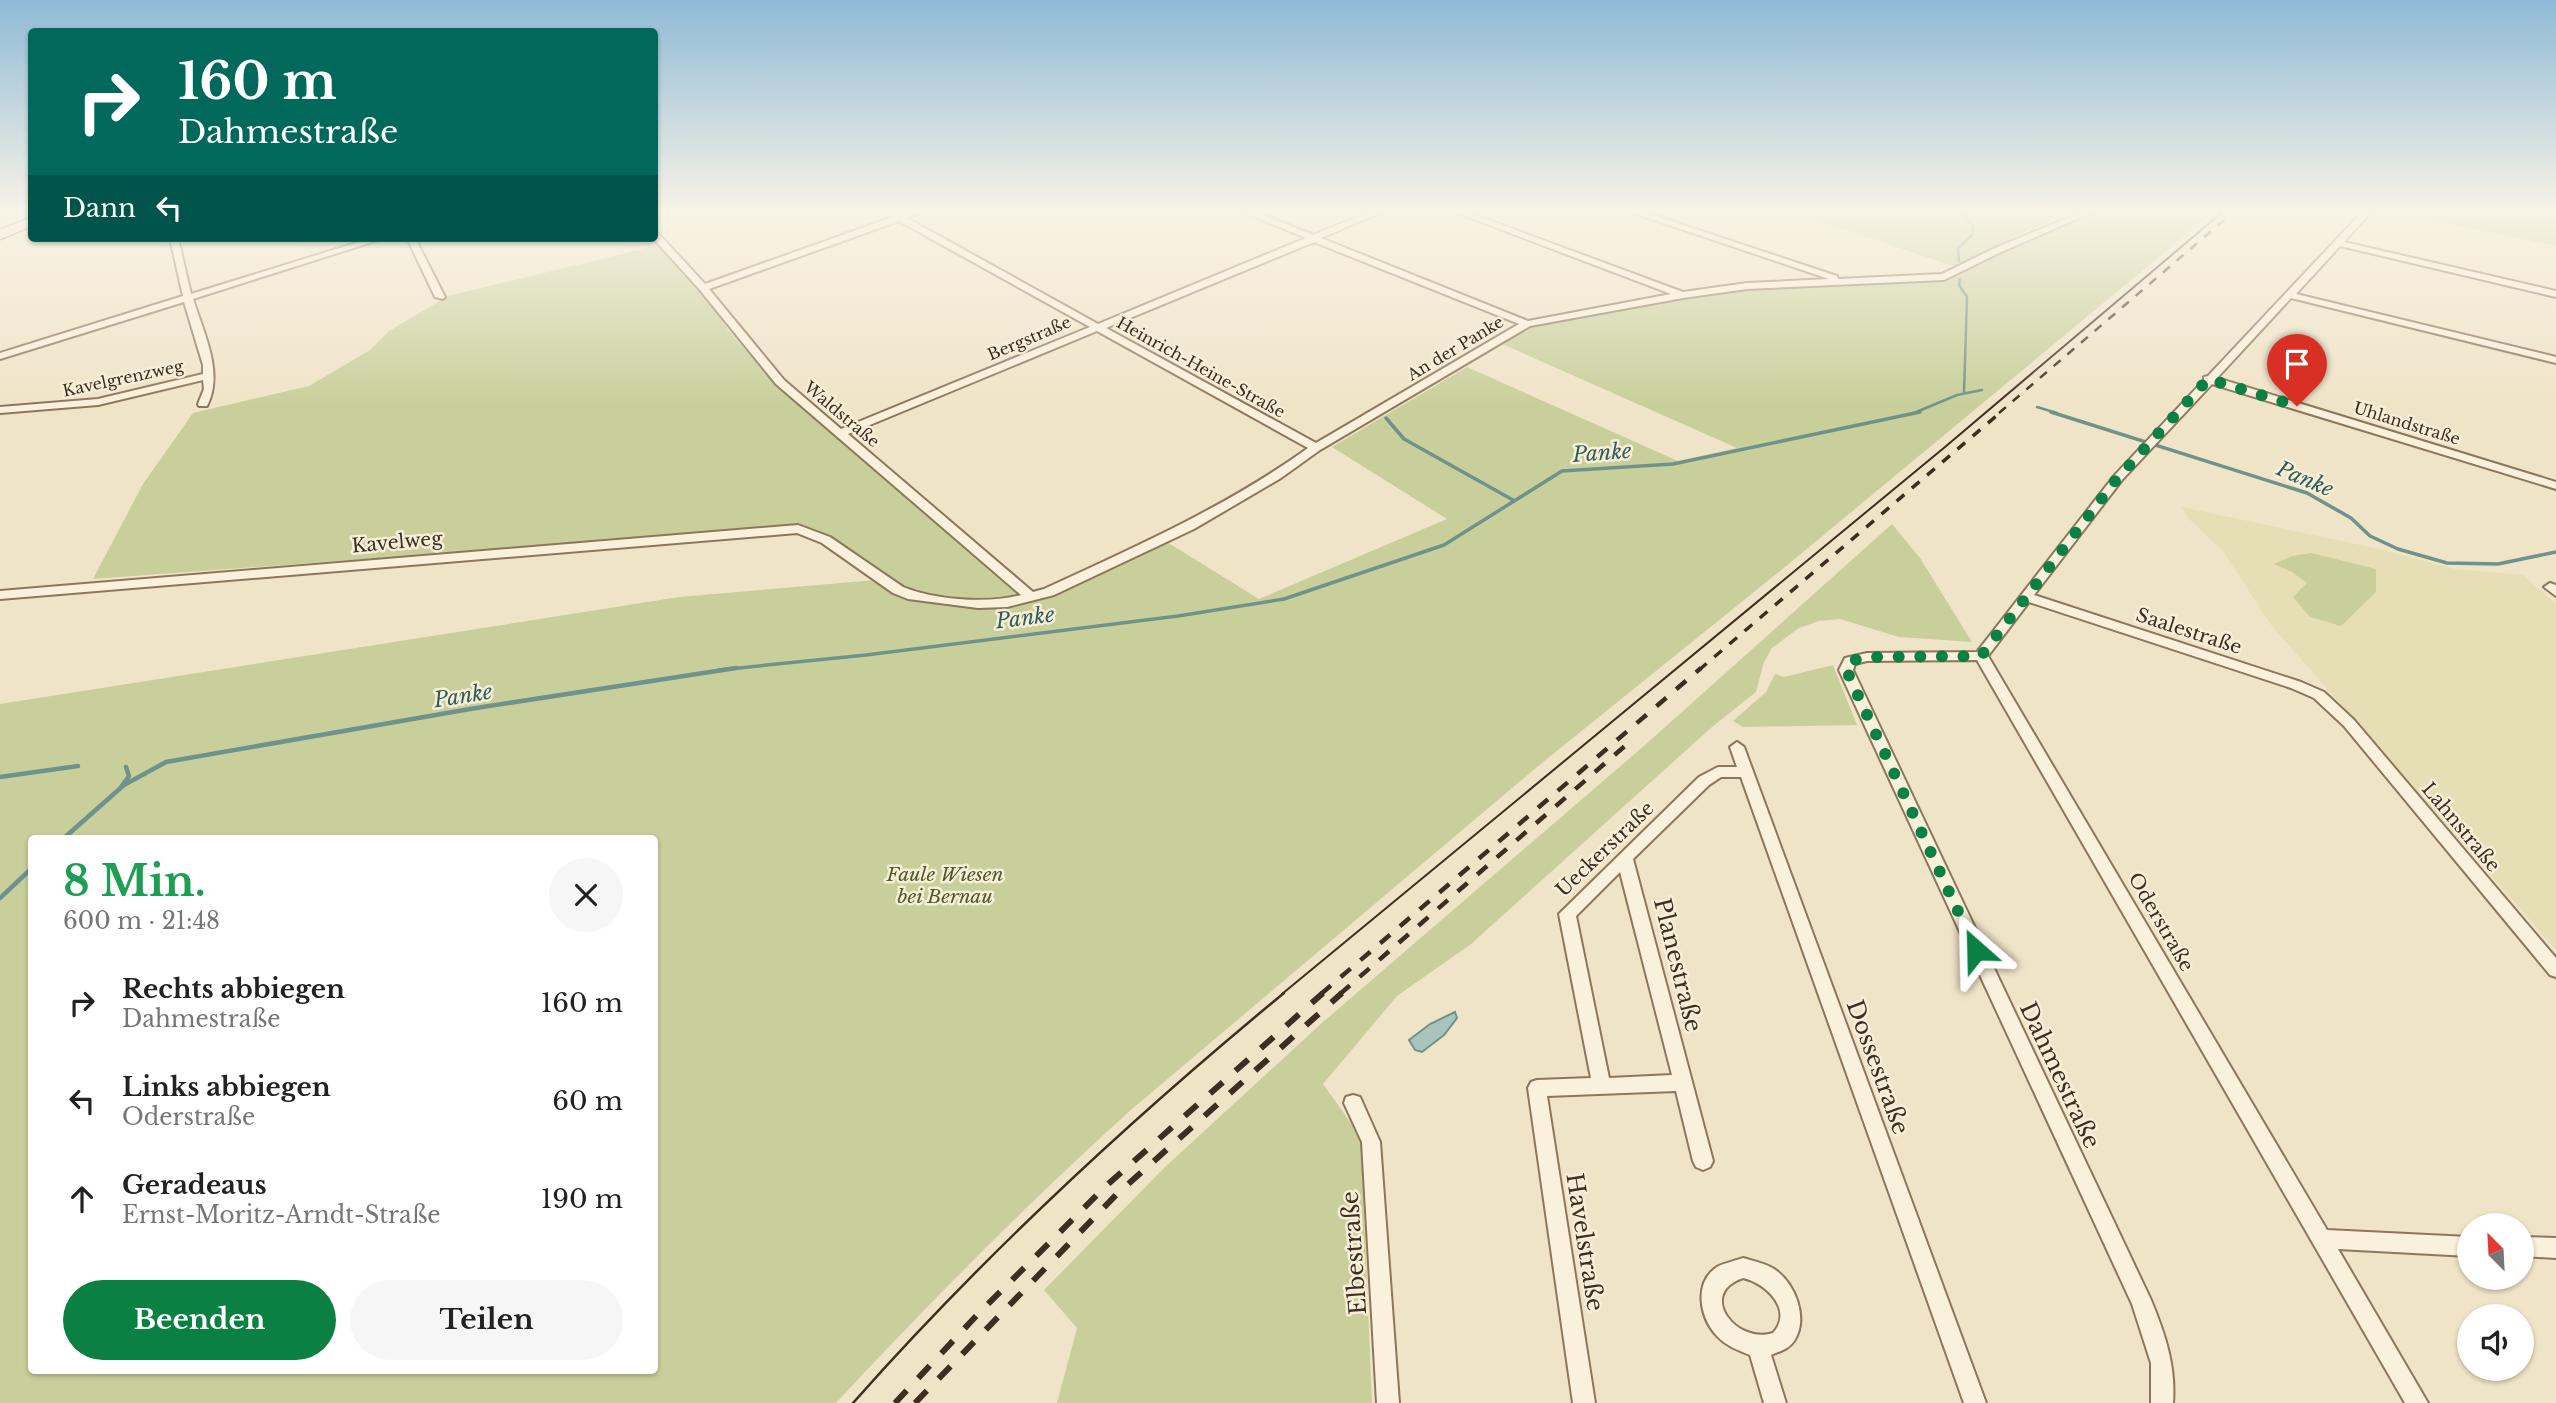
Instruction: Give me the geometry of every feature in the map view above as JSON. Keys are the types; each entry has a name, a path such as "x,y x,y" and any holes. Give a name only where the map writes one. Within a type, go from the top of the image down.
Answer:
{"street":[{"path":"183,274 209,375 209,388 203,404"},
{"path":"0,356 264,274"},
{"path":"429,274 440,297"},
{"name":"Waldstraße","path":"691,274 780,382 1031,597"},
{"path":"703,288 741,274"},
{"name":"Heinrich-Heine-Straße","path":"1002,274 1316,448"},
{"name":"Bergstraße","path":"841,433 1224,274"},
{"path":"1404,274 1527,324"},
{"path":"1628,274 1683,295"},
{"path":"1819,274 1838,281"},
{"name":"An der Panke","path":"798,529 826,540 898,590 913,596 978,604 1007,603 1049,592 1190,526 1277,476 1316,448 1527,324 1747,286 1944,277 1949,274"},
{"path":"1981,656 2118,478 2308,274"},
{"path":"2473,274 2556,294"},
{"path":"2289,295 2556,360"},
{"name":"Kavelgrenzweg","path":"0,410 98,402 209,375"},
{"name":"Uhlandstraße","path":"2208,379 2556,486"},
{"name":"Kavelweg","path":"0,595 798,529"},
{"name":"Saalestraße","path":"2026,597 2296,685 2319,695 2336,709"},
{"name":"Oderstraße","path":"1981,656 2417,1403"},
{"name":"Dahmestraße","path":"1981,656 1867,657 1850,661 1846,670 2141,1300 2161,1349 2165,1383 2162,1403"},
{"name":"Lahnstraße","path":"2336,709 2556,970"},
{"name":"Dossestraße","path":"1737,747 1975,1403"},
{"name":"Ueckerstraße","path":"1602,1086 1567,914 1703,781 1718,772 1745,772"},
{"name":"Planestraße","path":"1625,859 1703,1161"},
{"path":"1602,1086 1683,1083"},
{"name":"Havelstraße","path":"1584,1403 1536,1088 1602,1086"},
{"name":"Elbestraße","path":"1353,1103 1371,1142 1388,1403"},
{"path":"2322,1239 2457,1245"},
{"path":"2534,1247 2556,1248"},
{"path":"1758,1346 1775,1403"}],"shaded area":[{"path":"2182,507 2379,549 2455,569 2523,575 2556,604 2556,950 2271,625 2223,551 2189,519"}],"green space":[{"name":"Faule Wiesen bei Bernau","path":"537,274 687,274 729,331 775,383 891,480 1013,588 1024,602 1052,595 1167,542 1259,599 1447,519 1332,447 1467,367 1678,461 1737,448 1500,343 1538,324 1689,295 1747,288 1953,278 1960,274 2138,274 1785,567 1537,767 1132,1109 981,1253 836,1403 0,1403 0,704 679,597 875,580 885,576 829,537 802,527 93,579 143,484 193,413 309,386 370,350 389,331 448,296"},
{"path":"1892,524 1920,558 1972,642 1899,637 1840,619 1819,621 1799,628 1772,648 1764,662 1756,692 1712,727 1471,944 1397,996 1323,1084 1361,1137 1372,1403 1057,1403 1077,1328 1044,1290 1165,1167 1323,1022 1645,745"},
{"path":"2311,553 2376,569 2376,592 2341,626 2310,617 2293,597 2307,583 2274,564 2292,556"},
{"path":"1833,665 1857,725 1743,727 1733,721 1766,692 1775,674 1784,677"}],"water":[{"path":"1455,1012 1457,1018 1444,1035 1422,1052 1415,1050 1409,1040 1430,1024"}],"waterway":[{"path":"1960,279 1959,285 1967,297 1964,392"},
{"name":"Panke","path":"1914,413 1957,395 1982,390"},
{"name":"Panke","path":"2037,407 2057,413"},
{"name":"Panke","path":"731,669 866,655 1178,616 1284,599 1444,545 1562,471 1673,464 1920,412"},
{"name":"Panke","path":"2051,412 2307,493 2351,518 2370,536 2398,549 2447,563 2498,564 2556,552"},
{"path":"1386,418 1404,439 1513,500"},
{"name":"Panke","path":"731,669 736,668"},
{"name":"Panke","path":"67,835 124,785 166,762 470,709 731,669"},
{"name":"Panke","path":"719,670 731,669"},
{"path":"0,777 78,766"},
{"path":"121,787 129,776 126,767"},
{"name":"Panke","path":"0,898 28,872"}],"tram line":[{"path":"1282,994 1945,447 2149,274"},
{"path":"853,1403 954,1294 1060,1190 1171,1089 1284,993"}],"railway":[{"path":"1999,413 2161,274"},
{"path":"1699,670 2001,412"},
{"path":"1321,994 1701,668"},
{"path":"1340,994 1634,738"},
{"path":"895,1403 978,1314 1106,1186 1323,993"},
{"path":"915,1403 1116,1195 1342,993"}],"route":[{"path":"1976,950 1846,670 1847,666 1850,661 1867,657 1981,656 2116,480 2159,436 2208,379 2297,406"}]}
